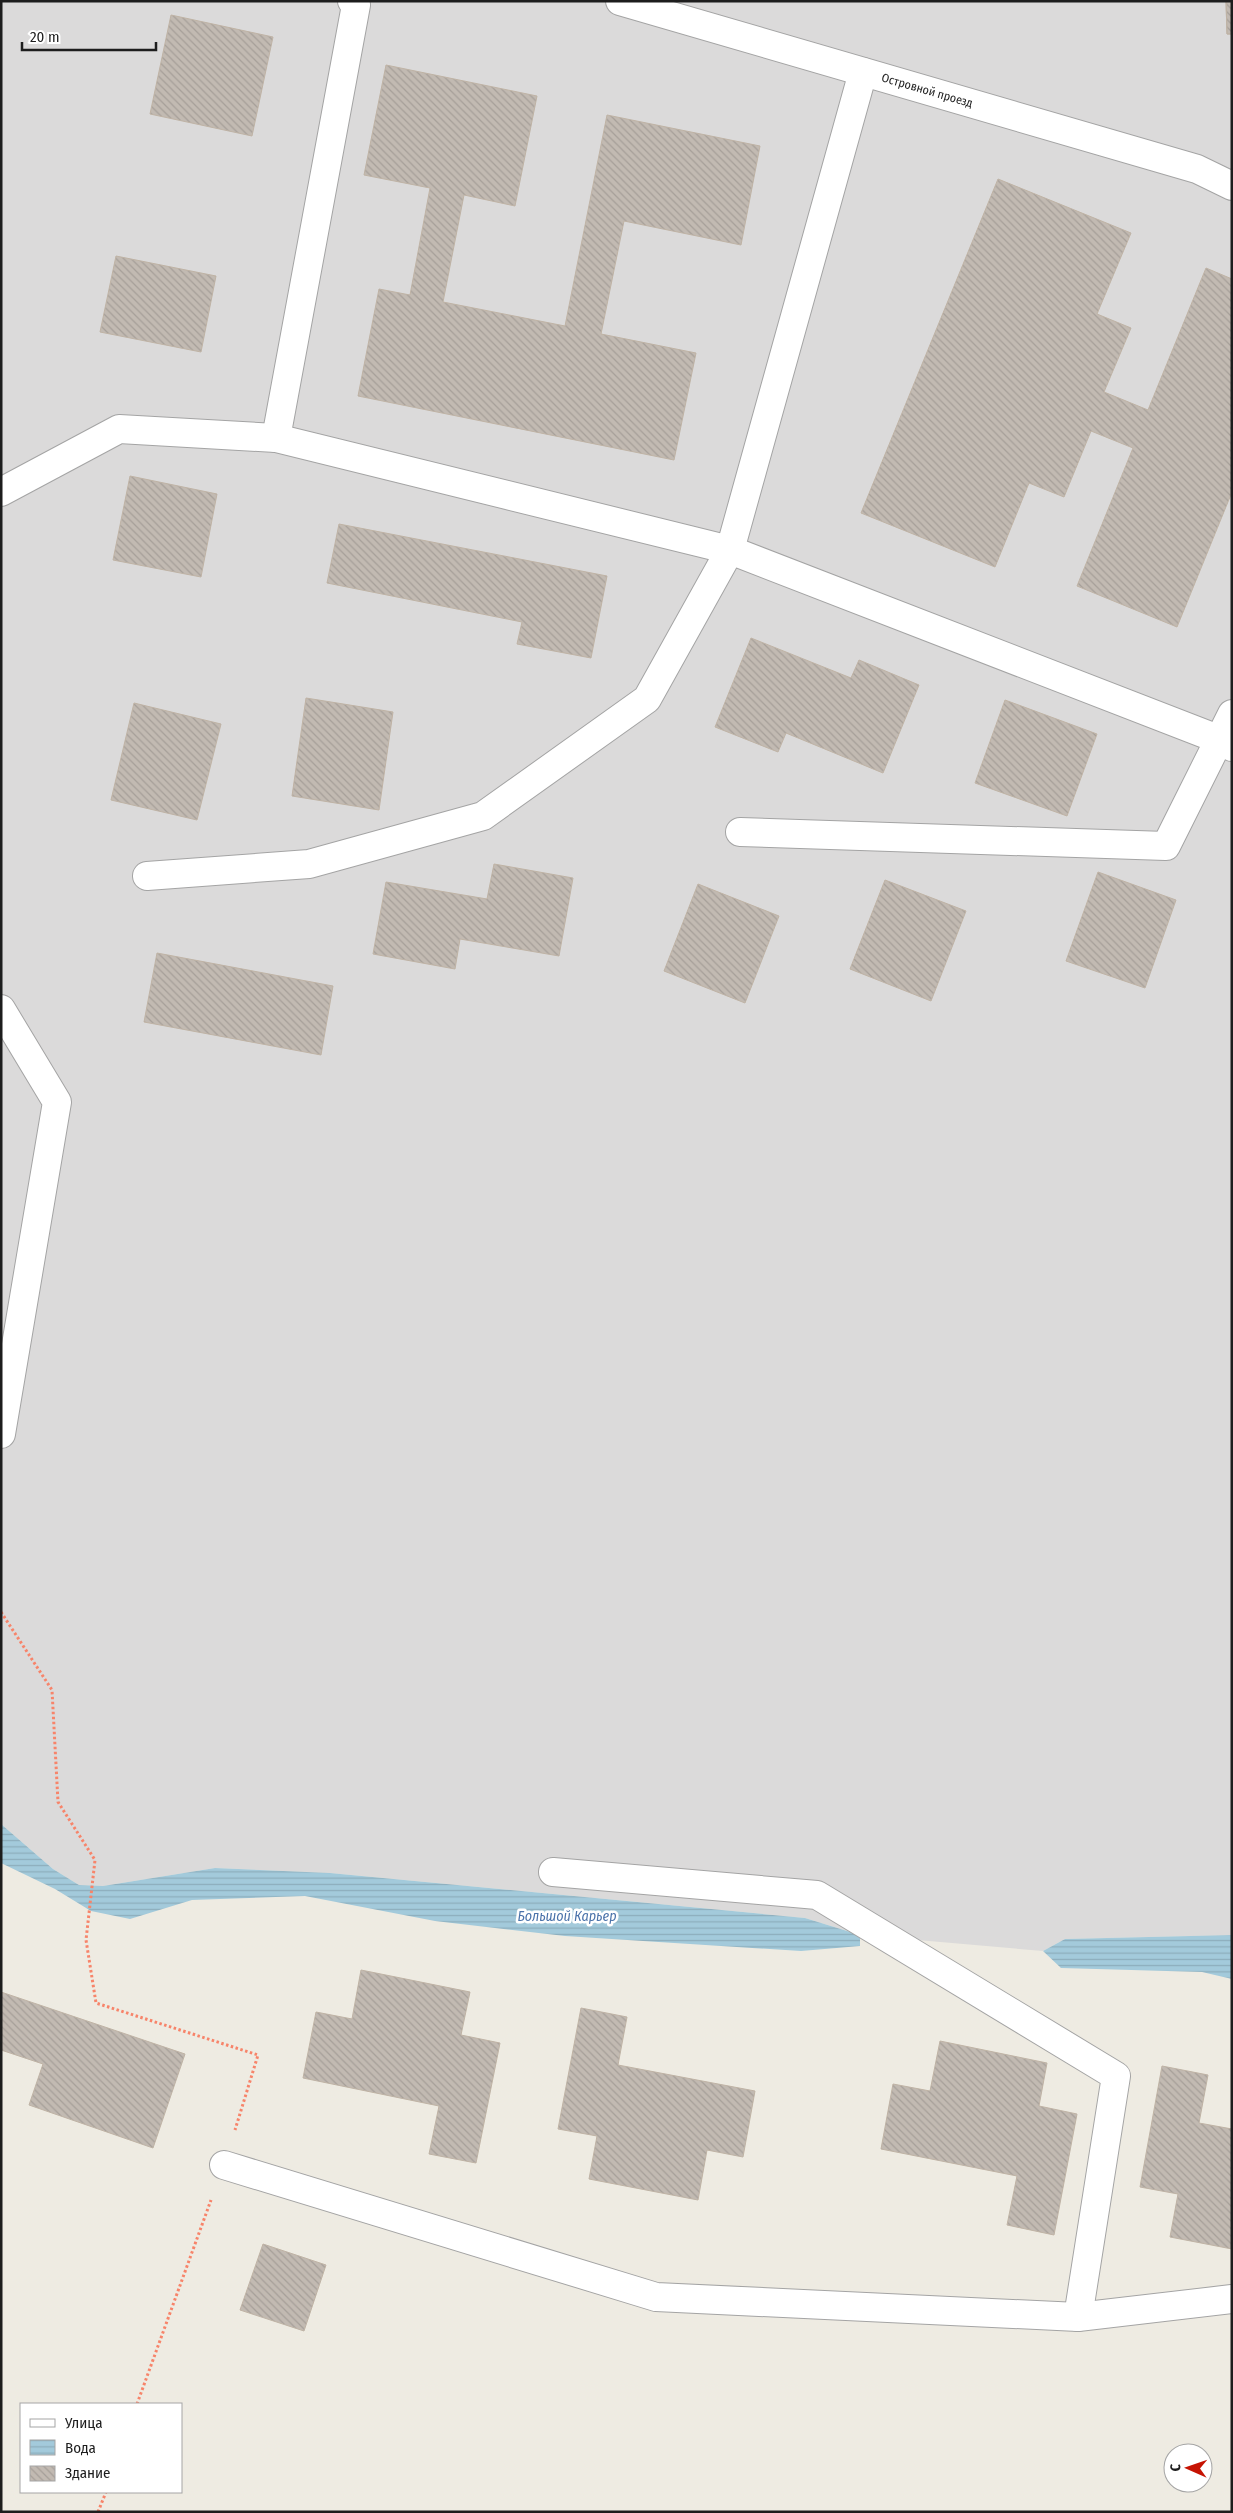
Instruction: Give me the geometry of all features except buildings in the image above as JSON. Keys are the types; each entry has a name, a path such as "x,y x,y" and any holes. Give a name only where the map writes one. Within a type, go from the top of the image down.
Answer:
{"street":[{"path":"276,438 356,5 352,1"},
{"name":"Островной проезд","path":"620,1 674,9 863,72 1198,169 1232,186"},
{"path":"147,876 309,864 483,816 647,699 730,550 863,72"},
{"path":"1,492 119,429 276,438 730,550 1225,743"},
{"path":"740,832 1166,846 1225,743 1232,714"},
{"path":"1,1009 57,1102 1,1434"},
{"path":"553,1872 817,1895 1116,2076 1078,2317"},
{"path":"224,2165 656,2297 1078,2317 1232,2299"}],"path":[{"path":"1,1612 52,1690 58,1802 95,1860 86,1940 96,2004 258,2055 224,2165 137,2403"},
{"path":"98,2512 106,2493"}],"shaded area":[{"path":"1,1 1232,1 1232,1935 1065,1939 1043,1951 860,1935 805,1918 330,1873 215,1868 103,1886 79,1885 53,1869 1,1824"}],"water":[{"name":"Большой Карьер","path":"1,1824 53,1869 79,1885 103,1886 215,1868 330,1873 805,1918 860,1935 860,1946 801,1951 565,1936 435,1921 305,1896 192,1900 130,1919 91,1911 55,1889 1,1863"},
{"path":"1232,1935 1232,1979 1202,1972 1061,1968 1043,1951 1065,1939"}]}
